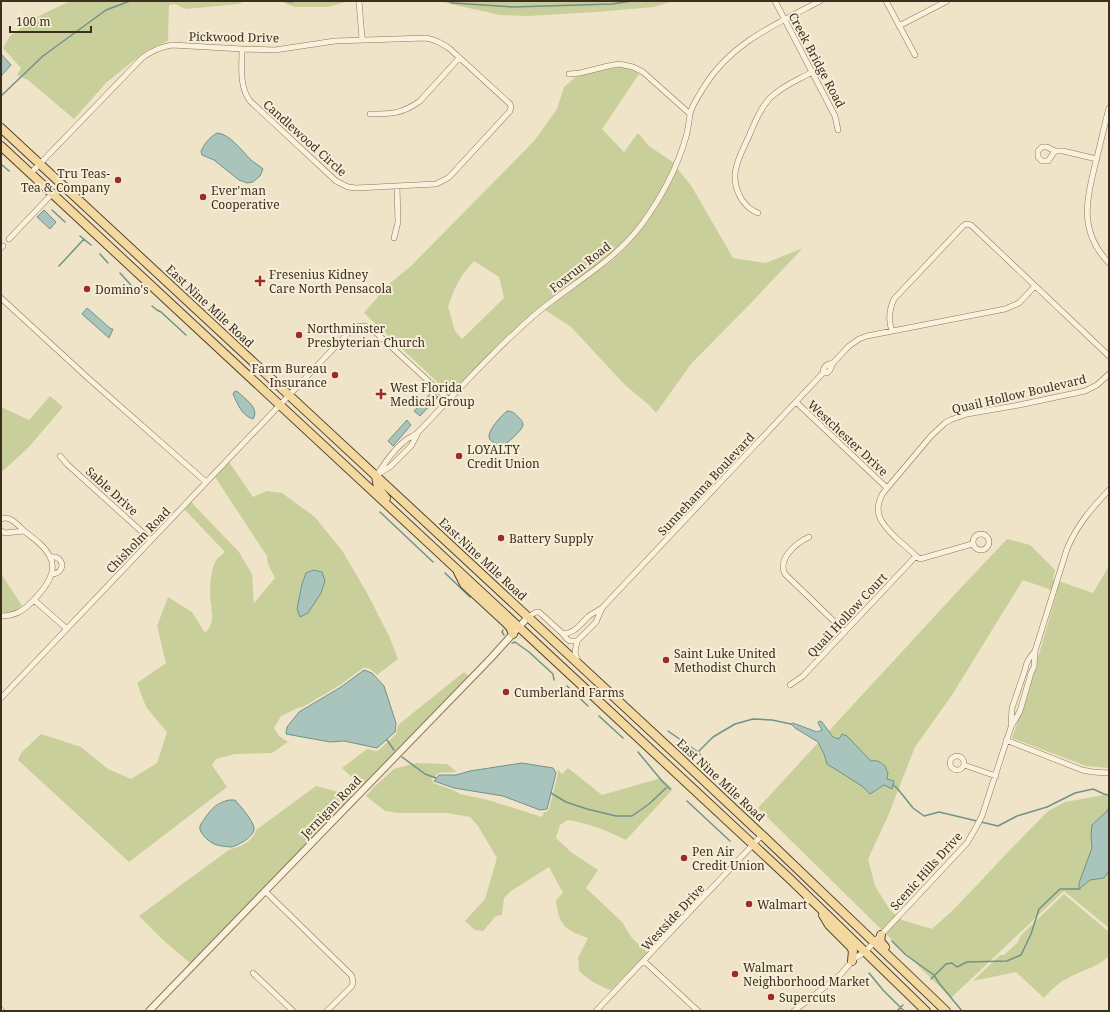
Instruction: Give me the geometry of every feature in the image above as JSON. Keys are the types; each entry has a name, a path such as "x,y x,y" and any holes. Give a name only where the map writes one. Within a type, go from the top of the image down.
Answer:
{"main road":[{"path":"1,122 14,135 22,148"},
{"name":"East Nine Mile Road","path":"1,128 619,701 762,835 942,1009"},
{"name":"East Nine Mile Road","path":"1,146 754,845 926,1011"},
{"path":"295,420 306,424 357,471 363,475 376,476 378,488 382,495 448,560"},
{"path":"457,569 464,584 510,627 513,634"},
{"path":"519,627 526,625 532,627 606,696 619,701"},
{"path":"765,856 782,867 863,944 874,942"},
{"path":"819,908 829,926 851,947 853,951 852,961"},
{"path":"881,935 880,941 882,944 923,982 942,1009"},
{"path":"865,952 872,950 877,952 942,1009"},
{"path":"904,989 916,994 933,1011"}],"street":[{"path":"359,1 362,39"},
{"name":"Creek Bridge Road","path":"775,1 835,116 838,130"},
{"name":"Foxrun Road","path":"376,476 391,466 410,447 417,433 496,350 538,312 609,259 635,233 658,201 669,181 685,139 690,114 699,96 710,77 726,58 746,42 820,1"},
{"path":"886,1 914,55"},
{"path":"899,26 947,1"},
{"name":"Pickwood Drive","path":"30,174 142,58 148,53 164,46 275,50 335,41 362,39 433,39 450,48 510,104 511,107"},
{"name":"Candlewood Circle","path":"242,49 242,85 250,102 336,181 348,187 356,188 436,184 448,178 510,111 511,107"},
{"path":"370,114 397,113 412,107 420,101 459,58"},
{"path":"569,74 619,64 633,67 642,72 690,114"},
{"path":"758,214 751,211 739,194 735,182 737,162 758,114 765,104 779,90 812,72"},
{"path":"1109,108 1087,201 1087,220 1090,232 1094,243 1109,263"},
{"path":"1055,151 1063,151 1096,159"},
{"path":"394,238 398,222 397,186"},
{"path":"9,239 52,194"},
{"path":"892,331 889,315 894,300 966,224 971,226 1109,356"},
{"name":"Sunnehanna Boulevard","path":"562,633 567,634 572,632 588,617 602,608 823,373 826,365 833,363 849,346 859,339 867,336 1009,308 1019,302 1035,286"},
{"path":"1,298 88,378 206,482"},
{"name":"Chisholm Road","path":"1,698 352,329 358,326 364,326 372,329 449,400"},
{"name":"Quail Hollow Boulevard","path":"916,556 885,527 881,521 878,509 880,497 931,436 944,423 968,414 1085,391 1097,385 1109,374"},
{"name":"Westchester Drive","path":"796,402 887,488"},
{"name":"Sable Drive","path":"60,456 151,540"},
{"name":"Scenic Hills Drive","path":"794,1011 840,974 855,958 865,952 967,843 982,816 996,776 1006,740 1020,711 1034,667 1035,651 1067,549 1087,514 1109,490"},
{"path":"1,519 9,518 42,546 50,556 52,568 52,574 44,587 27,607 20,612 1,616"},
{"path":"1,531 5,533 24,530"},
{"path":"809,537 797,544 785,558 782,566 783,570 785,574 845,632"},
{"path":"916,556 920,559 925,558 972,544"},
{"path":"50,556 58,558 62,564 58,573 52,574"},
{"name":"Quail Hollow Court","path":"790,685 803,676 916,556"},
{"path":"34,600 67,629"},
{"name":"Sunnehanna Boulevard","path":"577,640 596,622 602,608"},
{"path":"528,617 536,612 539,612 562,633 566,639 570,641 577,640 575,652 579,664"},
{"name":"Jernigan Road","path":"149,1011 491,658 528,617"},
{"name":"Scenic Hills Drive","path":"1011,727 1012,708 1026,665 1035,651"},
{"path":"1006,740 1082,770 1109,773"},
{"path":"964,765 996,776"},
{"name":"Westside Drive","path":"596,1011 762,835"},
{"path":"265,891 352,976 352,986 327,1011"},
{"path":"644,961 698,1011"},
{"path":"253,973 293,1011"}],"green space":[{"path":"70,1 245,1 239,4 186,9 175,4 169,5 168,41 147,50 107,82 74,119 28,80 17,75 21,68 3,48 10,36 37,17"},
{"path":"279,1 350,1 327,7 295,7"},
{"path":"437,1 674,1 654,7 528,16 500,15"},
{"path":"622,67 639,74 602,129 624,152 638,133 649,146 674,163 668,176 646,214 619,247 600,264 546,302 514,329 450,394 364,313 389,284 411,266 534,141 557,109 564,87 577,76","holes":["474,261 499,277 504,298 462,339 455,331 448,307 454,290 463,274"]},
{"path":"677,168 692,187 733,258 766,263 803,248 691,364 656,413 649,405 625,385 571,327 545,310 609,264 622,251 641,229 657,206"},
{"path":"50,396 63,407 28,448 1,472 1,407 29,420"},
{"path":"229,462 253,497 267,491 282,493 315,517 343,552 367,593 389,636 398,659 377,675 369,669 363,668 340,685 303,707 281,716 274,728 279,736 288,742 272,753 235,754 216,759 212,765 227,787 129,862 18,760 21,753 41,734 81,747 108,769 131,779 157,763 167,732 146,707 137,683 166,663 157,626 168,597 192,612 205,633 208,629 212,622 210,593 213,567 218,558 225,552 184,509 191,502 239,552 252,574 254,603 275,578 268,564 267,556 215,477"},
{"path":"1007,539 1030,545 1055,570 1053,579 1093,593 1109,566 1109,768 1086,766 1012,738 1026,699 1057,592 1023,580 952,695 915,747 888,816 868,859 875,886 890,910 902,920 932,929 952,911 1048,811 1065,802 1109,794 1109,928 1064,891 951,998 758,808"},
{"path":"1,572 22,606 13,612 1,613"},
{"path":"464,672 469,676 362,787 342,768 367,749 376,751 379,750 396,734 398,725"},
{"path":"416,763 447,764 457,772 439,773 432,779 433,783 460,794 488,800 542,817 544,812 549,809 558,773 557,769 562,774 568,768 602,795 661,778 673,789 626,840 598,828 568,820 560,825 556,838 571,852 598,870 586,888 622,922 632,938 648,953 611,990 598,985 579,971 578,958 588,938 568,929 561,921 556,900 563,893 549,867 511,891 504,898 502,915 496,916 483,931 475,930 465,921 485,899 497,858 478,826 470,817 447,813 397,813 385,811 366,796 394,769"},
{"path":"316,786 353,796 191,964 162,939 139,916 230,849 246,843 255,834 256,830"},
{"path":"1064,894 1109,932 1109,956 1105,960 1061,982 1044,998 1016,972 973,981 1000,955 1004,955 1017,943 1022,934"}],"water":[{"path":"1,54 11,65 1,76"},
{"path":"217,133 227,136 250,159 263,169 260,176 253,182 247,183 239,180 214,160 202,155 201,151 204,146 209,139"},
{"path":"44,210 56,222 50,229 37,217"},
{"path":"87,308 111,329 113,329 109,338 82,314"},
{"path":"235,391 238,392 253,407 255,415 253,419 240,409 233,394"},
{"path":"432,392 438,397 420,416 414,411"},
{"path":"507,411 516,414 522,421 523,425 511,439 503,446 499,447 490,439 489,434 496,423"},
{"path":"407,420 411,425 393,446 388,441"},
{"path":"314,570 322,572 325,581 321,593 308,613 300,617 297,609 302,584 306,573"},
{"path":"364,670 372,673 384,686 396,723 395,732 377,748 344,741 330,742 286,734 287,727 299,712 341,687"},
{"path":"819,721 822,722 833,737 839,739 842,734 847,736 871,761 879,762 886,767 888,772 887,779 894,781 892,789 884,785 870,794 862,786 827,764 818,742 791,724 793,723 817,732 822,730 818,723"},
{"path":"522,763 553,768 556,773 547,809 540,810 503,796 454,788 434,781 439,775 456,775 470,771"},
{"path":"229,800 235,800 249,817 254,828 254,831 249,837 232,847 217,845 211,842 203,835 200,829 201,824 208,814 218,804"},
{"path":"1109,807 1109,871 1104,878 1090,880 1079,889 1079,883 1092,848 1092,825 1107,811"}],"waterway":[{"path":"1,96 43,56 106,10 130,1"},
{"path":"284,1 295,1"},
{"path":"448,1 453,3 513,7 612,4 632,1"},
{"path":"1,164 9,171"},
{"path":"52,210 65,222"},
{"path":"80,236 91,245"},
{"path":"59,266 84,239"},
{"path":"100,254 108,263"},
{"path":"120,273 139,294"},
{"path":"152,306 161,312 186,335"},
{"path":"380,512 433,562"},
{"path":"456,535 469,548"},
{"path":"485,562 493,570"},
{"path":"445,573 470,597"},
{"path":"503,630 502,632 504,635"},
{"path":"512,643 515,642 529,652 553,674"},
{"path":"553,674 554,680"},
{"path":"567,686 588,706"},
{"path":"599,716 623,738"},
{"path":"695,755 713,737 735,724 753,719 772,720 791,724"},
{"path":"668,731 698,752 708,764"},
{"path":"387,740 394,750"},
{"path":"638,752 670,789"},
{"path":"402,757 425,774 436,778"},
{"path":"893,785 913,808 924,816 939,812 998,826 1017,816 1047,807 1075,793 1093,789 1104,794 1109,794"},
{"path":"551,793 566,802 587,809 616,816 632,816 649,804 666,788"},
{"path":"687,801 730,841"},
{"path":"931,979 946,964 952,963 957,967 967,962 1007,961 1021,955 1031,934 1039,909 1060,889 1080,889"},
{"path":"892,941 906,955 934,975 962,1011"},
{"path":"869,973 883,990 904,1011"},
{"path":"897,1011 903,1005"}],"place":[{"name":"Tru Teas- Tea & Company","path":"118,180"},
{"name":"Ever'man Cooperative","path":"203,197"},
{"name":"Fresenius Kidney Care North Pensacola","path":"260,281"},
{"name":"Domino's","path":"87,289"},
{"name":"Northminster Presbyterian Church","path":"299,335"},
{"name":"Farm Bureau Insurance","path":"335,375"},
{"name":"West Florida Medical Group","path":"381,394"},
{"name":"LOYALTY Credit Union","path":"459,456"},
{"name":"Battery Supply","path":"501,538"},
{"name":"Saint Luke United Methodist Church","path":"666,660"},
{"name":"Cumberland Farms","path":"506,692"},
{"name":"Pen Air Credit Union","path":"684,858"},
{"name":"Walmart","path":"749,904"},
{"name":"Walmart Neighborhood Market","path":"735,974"},
{"name":"Supercuts","path":"771,997"}]}
